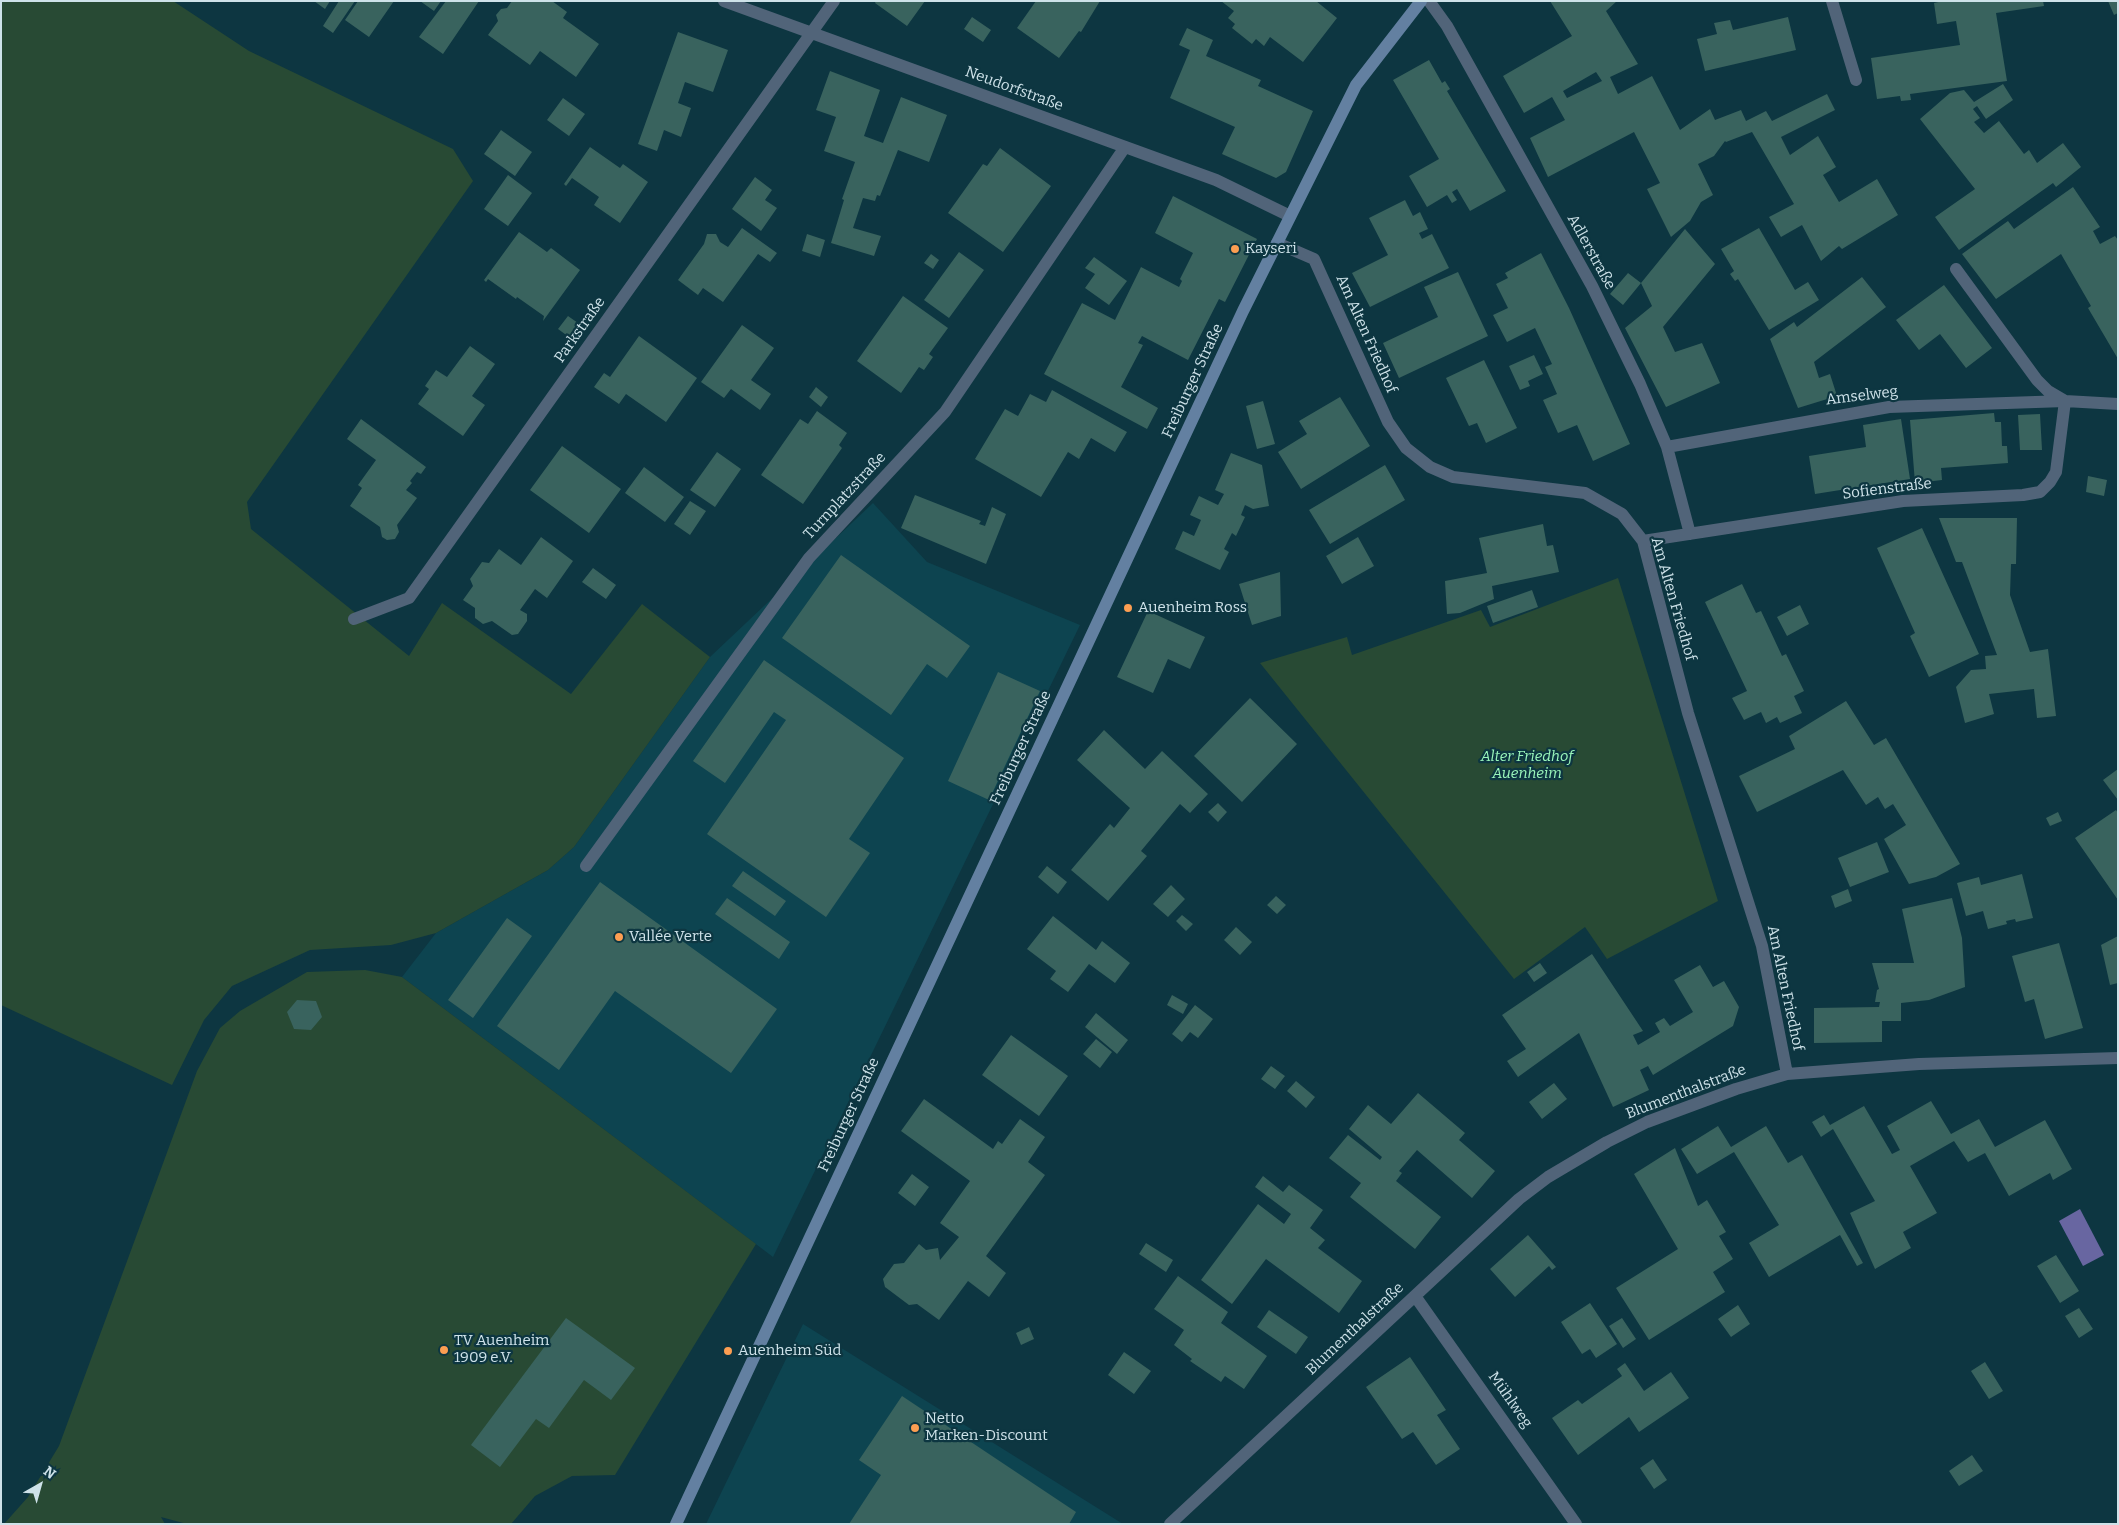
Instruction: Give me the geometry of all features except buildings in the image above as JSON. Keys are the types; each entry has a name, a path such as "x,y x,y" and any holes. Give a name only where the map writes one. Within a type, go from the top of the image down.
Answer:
{"street":[{"name":"Neudorfstraße","path":"724,1 1216,180 1290,216"},
{"name":"Parkstraße","path":"354,619 408,598 834,1"},
{"name":"Freiburger Straße","path":"676,1524 727,1409 1290,216 1356,85 1421,1"},
{"name":"Adlerstraße","path":"1430,1 1447,26 1592,286 1640,384 1667,447 1690,534"},
{"path":"1832,1 1856,80"},
{"name":"Turnplatzstraße","path":"586,866 809,558 945,412 1125,147"},
{"name":"Am Alten Friedhof","path":"1277,243 1314,259 1388,422 1406,448 1430,467 1453,477 1585,493 1622,514 1643,541 1688,713 1762,946 1787,1074"},
{"path":"1956,269 2036,380 2048,391 2065,401 2118,404"},
{"name":"Amselweg","path":"1667,447 1889,407 2065,401"},
{"name":"Sofienstraße","path":"1643,541 1902,502 2023,495 2040,492 2050,482 2056,472 2065,401"},
{"name":"Blumenthalstraße","path":"1170,1524 1519,1199 1548,1177 1607,1142 1646,1122 1736,1089 1787,1074 1919,1064 2118,1058"},
{"name":"Mühlweg","path":"1416,1296 1576,1524"}],"shaded area":[{"path":"873,503 927,562 1080,625 773,1257 402,977 436,933 548,870 574,847 710,657"},
{"path":"2080,1209 2104,1255 2083,1266 2059,1221"},
{"path":"803,1324 1123,1524 706,1524"}],"green space":[{"path":"1,1 173,1 249,51 453,149 473,181 247,502 251,529 409,656 442,603 571,694 642,604 710,657 574,847 548,870 436,933 391,945 310,950 232,986 204,1020 172,1085 1,1005"},
{"name":"Alter Friedhof Auenheim","path":"1618,578 1718,901 1607,959 1585,927 1514,979 1260,663 1347,637 1352,655 1481,610 1490,627"},
{"name":"TV Auenheim 1909 e.V.","path":"365,970 402,977 756,1244 615,1475 572,1476 535,1496 511,1524 187,1524 161,1517 165,1524 4,1524 28,1497 59,1446 197,1071 220,1028 240,1011 307,972"}],"place":[{"name":"Kayseri","path":"1235,249"},
{"name":"Auenheim Ross","path":"1128,608"},
{"name":"Vallée Verte","path":"619,937"},
{"name":"TV Auenheim 1909 e.V.","path":"444,1350"},
{"name":"Auenheim Süd","path":"728,1351"},
{"name":"Netto Marken-Discount","path":"915,1428"}]}
